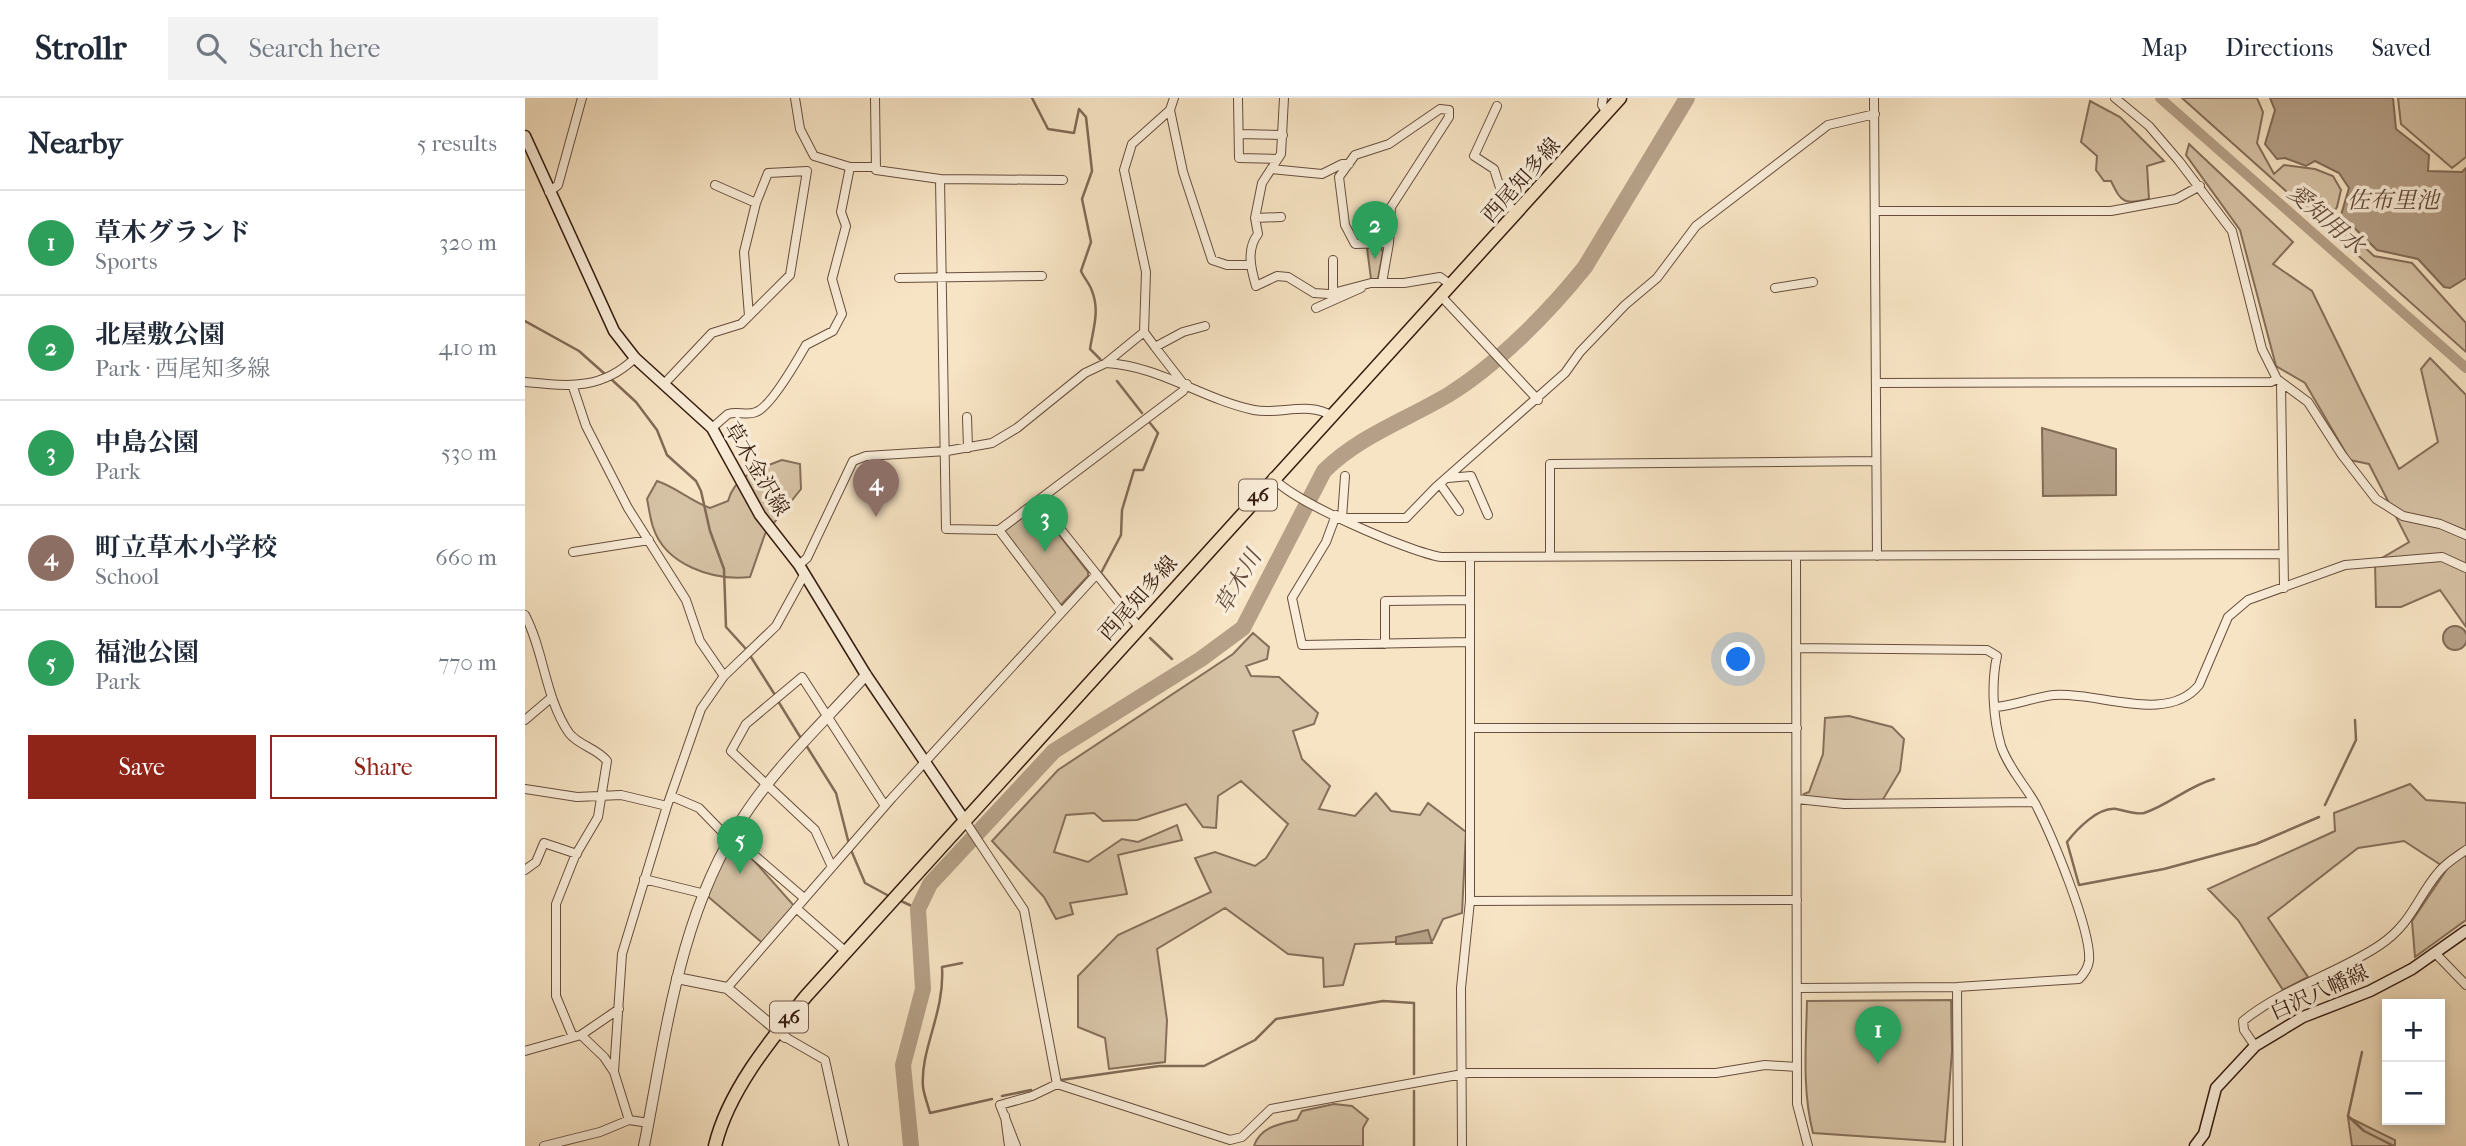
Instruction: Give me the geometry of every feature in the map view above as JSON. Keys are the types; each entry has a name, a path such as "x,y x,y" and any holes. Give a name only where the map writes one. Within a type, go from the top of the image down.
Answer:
{"main road":[{"name":"西尾知多線","path":"715,1146 737,1094 845,951 887,904 967,826 1138,626 1517,214 1620,98"},
{"name":"草木金沢線","path":"525,136 614,331 635,358 712,428 760,515 801,570 866,675 967,826"},
{"name":"白沢八幡線","path":"2195,1146 2204,1134 2216,1088 2255,1046 2294,1021 2370,991 2437,955 2466,931"}],"street":[{"path":"549,191 558,185 582,98"},
{"path":"795,98 800,129 814,156 833,159 850,167 875,167 880,171 940,179 1063,180"},
{"path":"875,98 875,167"},
{"path":"940,179 947,451 946,529 999,530 1183,391 1183,378 1163,361 1144,332 1146,270 1124,170 1132,144 1170,110 1174,98"},
{"path":"1238,98 1239,158 1277,159"},
{"path":"1284,98 1283,135 1277,159 1262,183 1255,218 1258,234 1251,247 1250,265 1256,286 1277,276 1288,277 1314,293 1333,293 1361,286 1440,277 1451,285"},
{"path":"1603,98 1602,106 1607,113"},
{"path":"1874,98 1877,556"},
{"path":"2115,98 2148,126 2200,186 2232,230 2262,349 2279,381 2308,402 2342,455 2376,499 2403,516 2440,524 2466,534"},
{"path":"1497,106 1474,156 1495,169 1504,200 1517,214"},
{"path":"1383,283 1389,243 1391,207 1449,117 1449,110 1440,109 1389,144 1355,155 1339,177 1338,186 1346,225 1356,244 1389,243"},
{"path":"1170,110 1183,172 1212,260 1227,265 1250,265"},
{"path":"1340,517 1406,518 1444,481 1538,400 1625,305 1657,278 1696,226 1828,125 1875,114"},
{"path":"1238,134 1283,135"},
{"path":"1271,169 1322,174 1342,164 1349,164"},
{"path":"712,428 728,414 750,414 765,407 790,369 796,366 806,345 828,335 839,321 841,305 832,278 846,226 841,212 850,167"},
{"path":"664,384 712,333 741,324 749,316 790,275 807,171 768,173 756,204 744,252 749,316"},
{"path":"715,185 756,204"},
{"path":"1875,211 2111,211 2176,199 2200,186"},
{"path":"1255,218 1281,217"},
{"path":"1333,260 1333,293"},
{"path":"899,278 1042,276"},
{"path":"1775,288 1813,282"},
{"path":"1316,307 1352,294 1361,286"},
{"path":"1441,296 1538,400"},
{"path":"1155,347 1183,332 1206,327"},
{"path":"614,1072 622,954 667,806 701,709 724,676 776,626 853,461 866,456 947,451 992,443 1017,428 1085,373 1106,363 1144,332"},
{"path":"525,382 573,387 603,378 635,358"},
{"path":"1106,363 1138,366 1250,409 1270,412 1310,408 1332,416"},
{"path":"1876,383 2279,381"},
{"path":"2279,381 2284,588"},
{"path":"573,387 591,436 628,508 686,600 700,641 724,676"},
{"path":"967,417 968,447"},
{"path":"1550,556 1550,464 1876,461"},
{"path":"1345,476 1340,517 1292,598 1302,645 1470,642"},
{"path":"1444,481 1471,476 1488,515"},
{"path":"1273,477 1279,486 1296,497 1425,555 2282,554"},
{"path":"1444,481 1459,511"},
{"path":"1038,501 1095,576 1138,626"},
{"path":"999,530 1061,612"},
{"path":"573,552 649,540"},
{"path":"1796,556 1797,1067 1799,1119 1808,1146"},
{"path":"1462,1146 1461,988 1470,901 1470,557"},
{"path":"1996,707 2054,695 2132,703 2174,703 2184,699 2199,685 2233,609 2248,600 2346,565 2383,564 2402,558 2442,557 2466,568"},
{"path":"727,988 885,806 1095,576"},
{"path":"1385,644 1385,601 1470,600"},
{"path":"525,615 552,697 569,734 585,746 601,752 607,761 598,817 576,854 556,904 556,996 577,1036 600,1052 614,1072 629,1120"},
{"path":"1796,648 1987,650 1997,656 1992,679 2003,750 2015,776 2034,802 2053,839 2086,935 2089,961 2085,973 2079,979 1957,987 1798,988"},
{"path":"644,1146 677,978 705,894 731,838 768,784 866,675"},
{"path":"832,867 815,830 731,751 746,724 802,677 885,806"},
{"path":"525,720 552,697"},
{"path":"1470,728 1797,728"},
{"path":"525,789 577,797 621,795 667,806"},
{"path":"671,796 699,808 804,898"},
{"path":"1797,799 1844,804 2034,802"},
{"path":"967,826 1024,910 1057,1084"},
{"path":"525,870 536,862 544,843 576,854"},
{"path":"2255,1046 2244,1030 2243,1021 2281,997 2333,972 2381,944 2411,917 2439,870 2466,850"},
{"path":"644,879 705,894"},
{"path":"1470,901 1797,900"},
{"path":"796,908 845,951"},
{"path":"2437,955 2466,985"},
{"path":"677,978 727,988 781,1034 825,1060 844,1146"},
{"path":"1957,987 1958,1146"},
{"path":"525,1051 577,1036 619,1009"},
{"path":"1016,1146 1000,1105 1032,1096 1057,1084 1223,1139 1244,1142 1271,1110 1462,1074 1716,1073 1765,1065 1797,1067"},
{"path":"1005,1116 1009,1146"},
{"path":"544,1146 610,1129 629,1120 649,1123"}],"shaded area":[{"path":"2182,98 2257,98 2263,112 2257,143 2274,174 2284,165 2315,169 2333,176 2341,190 2337,207 2331,216 2374,256 2412,263 2466,323 2466,352"},
{"path":"2398,98 2466,98 2466,157 2452,168 2401,124"},
{"path":"2090,101 2120,117 2164,161 2147,166 2149,199 2125,201 2111,181 2104,181 2096,170 2097,156 2081,142"},
{"path":"2189,144 2293,242 2273,264 2312,291 2399,469 2438,442 2421,369 2430,358 2466,395 2466,627 2440,590 2401,607 2376,607 2375,562 2409,542 2369,464 2350,460 2305,383 2276,366 2240,230 2186,155"},
{"path":"1380,247 1383,252 1378,279 1371,279 1367,248"},
{"path":"782,460 800,464 801,489 765,534 750,577 721,576 692,568 679,561 659,540 652,524 647,499 657,481 710,508 728,501 736,485 749,474"},
{"path":"1033,508 1039,509 1088,572 1088,576 1060,606 1003,532"},
{"path":"1253,633 1269,647 1267,659 1246,666 1251,676 1279,677 1318,713 1314,724 1293,731 1302,759 1330,786 1319,809 1355,816 1376,793 1391,811 1420,815 1428,803 1466,832 1462,913 1443,919 1433,940 1355,944 1343,985 1324,987 1323,958 1288,954 1225,908 1157,949 1167,1020 1165,1062 1109,1069 1105,1038 1078,1027 1078,976 1118,935 1211,892 1195,858 1215,852 1255,866 1266,858 1288,824 1241,781 1218,796 1216,828 1203,827 1186,804 1137,820 1103,821 1094,813 1066,815 1054,852 1088,862 1122,839 1138,842 1177,825 1182,840 1118,855 1127,894 1070,903 1073,914 1056,919 1044,897 992,841 1058,770 1233,654"},
{"path":"1849,716 1892,727 1904,739 1900,771 1882,801 1807,798 1804,794 1809,792 1823,754 1825,718"},
{"path":"2410,784 2426,800 2466,803 2466,920 2415,957 2412,921 2447,869 2404,841 2358,848 2268,918 2308,977 2283,990 2238,920 2208,889 2335,831 2334,813"},
{"path":"732,836 796,908 766,946 705,894"},
{"path":"1951,1000 1952,1051 1945,1142 1813,1133 1806,1084 1807,1001"},
{"path":"1334,1104 1352,1106 1368,1119 1363,1128 1363,1146 1254,1146 1265,1130 1297,1120 1302,1111"},
{"path":"2348,1117 2395,1140 2395,1146 2352,1146"}],"water":[{"name":"佐布里池","path":"2270,98 2393,98 2396,129 2429,155 2428,171 2462,172 2466,168 2466,278 2450,288 2444,287 2418,259 2377,250 2341,215 2349,188 2339,173 2315,161 2306,166 2285,158 2277,159 2265,144 2275,110"},
{"path":"2042,428 2116,449 2116,495 2043,496"},
{"path":"2455,626 2464,629 2467,638 2464,647 2455,650 2446,647 2443,638 2446,629"},
{"path":"1428,930 1432,943 1396,944 1396,937"}],"waterway":[{"path":"1032,98 1048,129 1074,133 1079,109 1086,117 1092,171 1082,199 1091,242 1081,271 1091,288 1095,306 1090,349 1100,359"},
{"name":"草木川","path":"911,1146 903,1065 923,989 918,909 930,884 1054,751 1201,659 1243,628 1324,471 1368,438 1466,383 1539,319 1585,267 1687,98"},
{"name":"愛知用水","path":"2160,98 2466,368"},
{"path":"525,321 579,351 606,375"},
{"path":"611,379 636,402 657,430 667,455 696,481 724,569 726,627 746,649 775,695"},
{"path":"1117,381 1142,413"},
{"path":"1132,612 1101,573 1121,535 1122,510 1134,470 1143,470 1158,433 1150,423"},
{"path":"1150,638 1172,659"},
{"path":"778,701 802,740"},
{"path":"2325,805 2356,740 2355,720"},
{"path":"806,745 836,793 849,844"},
{"path":"2214,779 2144,813 2109,809 2088,820 2067,842 2079,885 2164,869 2256,844 2319,817"},
{"path":"851,850 865,883 889,896"},
{"path":"899,900 918,909"},
{"path":"962,963 942,967 940,1000 925,1059 924,1090 930,1113 992,1099"},
{"path":"1061,1080 1159,1066 1204,1066 1255,1040 1276,1019 1383,1001 1414,1003 1414,1074"},
{"path":"2362,1052 2348,1116 2364,1131 2394,1146"},
{"path":"1002,1096 1031,1090"},
{"path":"1414,1091 1414,1146"}],"place":[{"name":"北屋敷公園","path":"1375,259"},
{"name":"町立草木小学校","path":"876,517"},
{"name":"中島公園","path":"1045,552"},
{"name":"福池公園","path":"740,874"},
{"name":"草木グランド","path":"1878,1064"}]}
